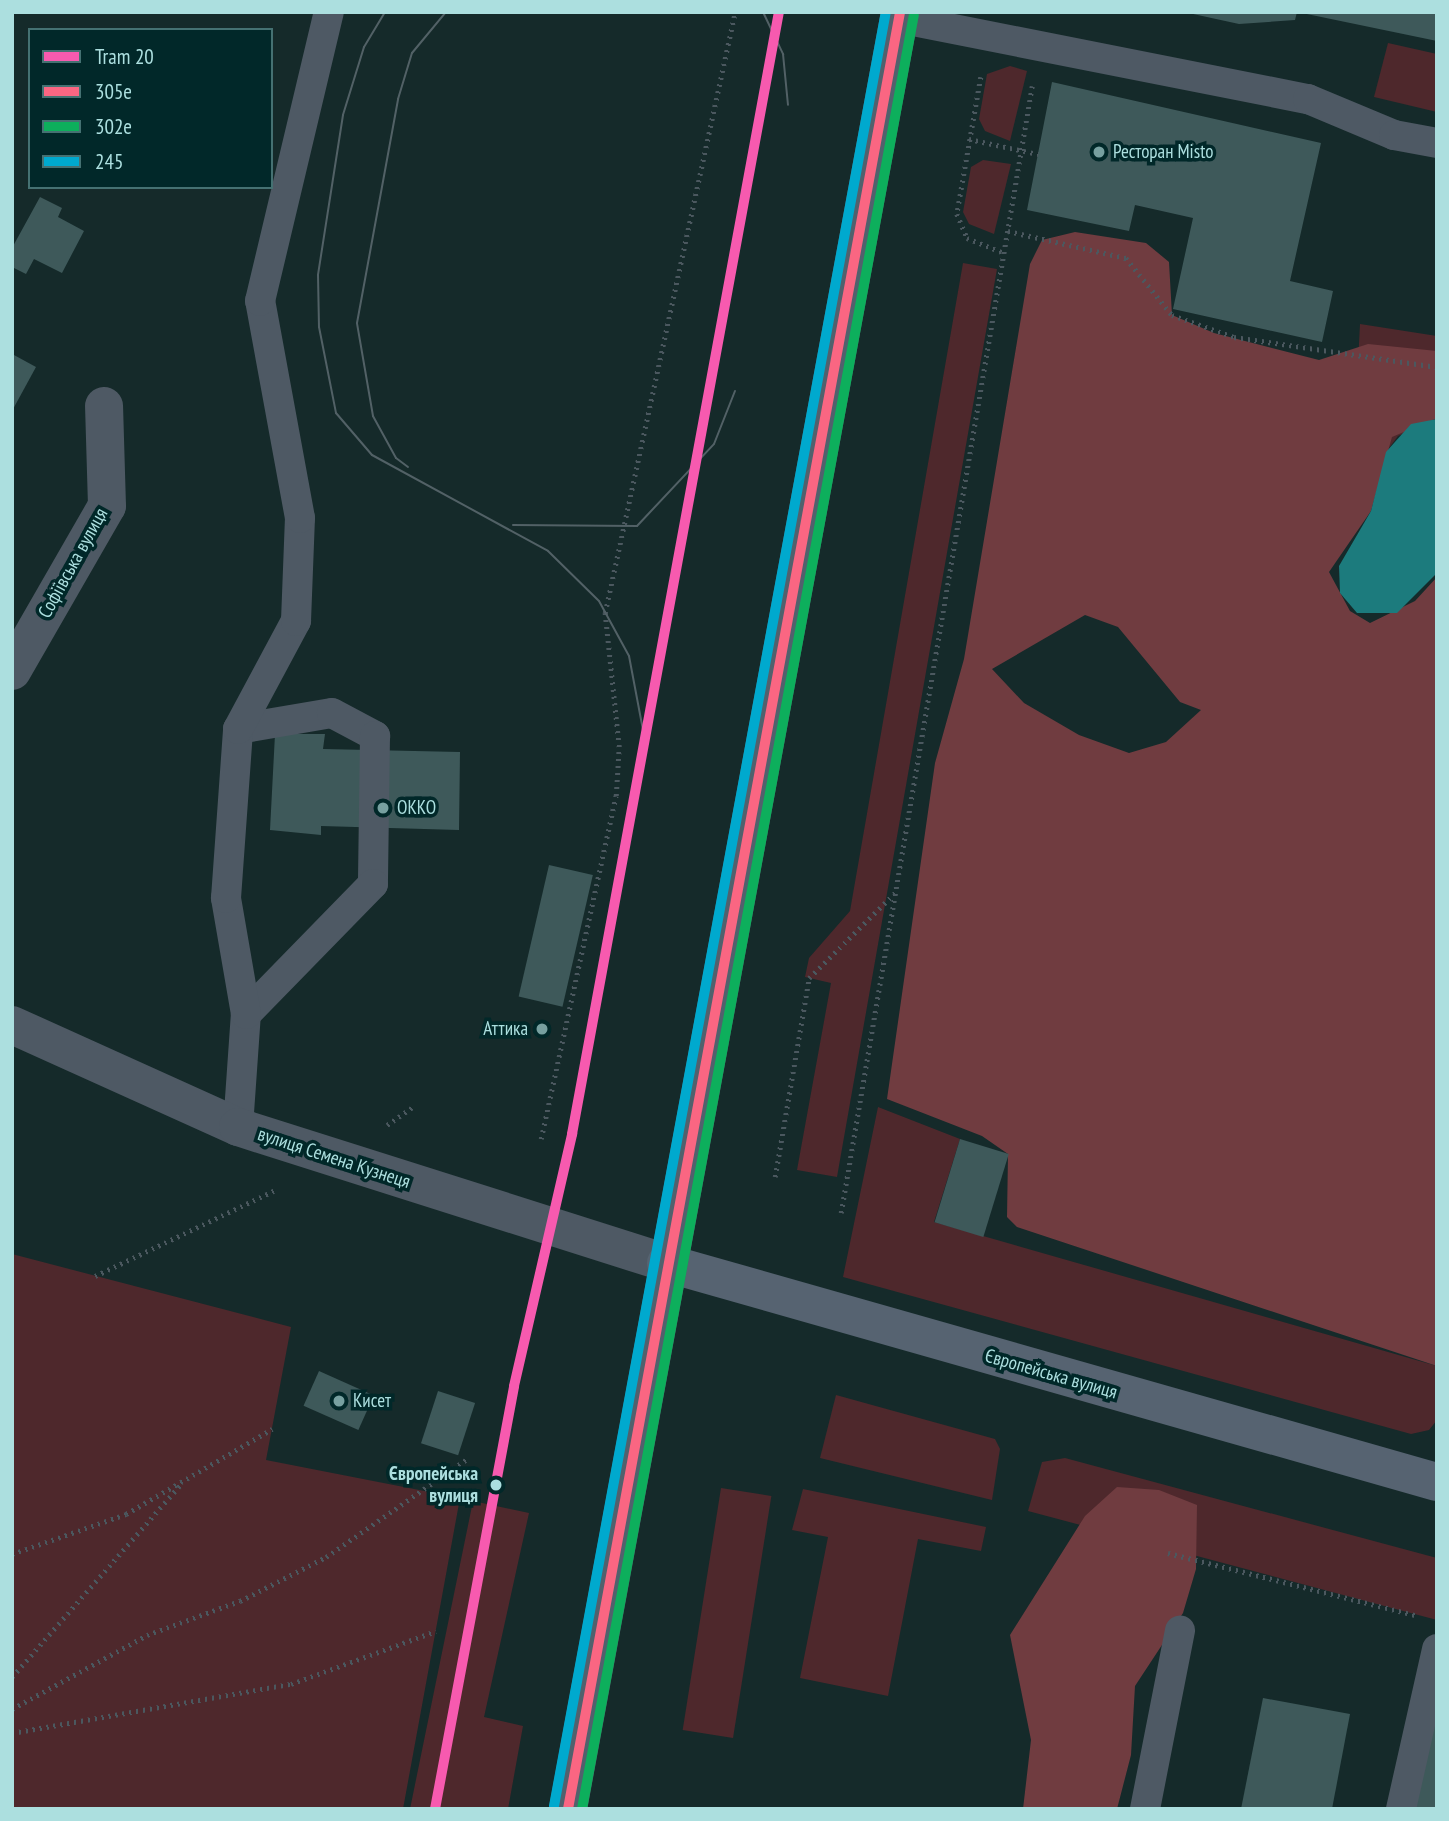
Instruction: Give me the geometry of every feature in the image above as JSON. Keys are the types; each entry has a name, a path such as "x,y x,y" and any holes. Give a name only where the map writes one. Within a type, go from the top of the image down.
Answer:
{"main road":[{"path":"568,1809 666,1264 899,15"},
{"name":"Європейська вулиця","path":"666,1264 1437,1482"}],"street":[{"name":"Софіївська вулиця","path":"12,671 107,506 104,406"},
{"name":"вулиця Семена Кузнеця","path":"12,1025 238,1127 666,1264"}],"lane":[{"path":"238,1127 246,1014 226,898 238,729 296,621 300,518 260,301 329,12"},
{"path":"899,15 1015,42 1308,99 1394,135 1437,143"},
{"path":"238,729 332,713 376,736 373,884 246,1014"},
{"path":"1145,1809 1180,1630"},
{"path":"1401,1809 1437,1649"}],"path":[{"path":"541,1139 617,796 619,747 605,613 734,12"},
{"path":"841,1213 1035,71 1015,42"},
{"path":"982,69 957,214 967,238 1004,253"},
{"path":"970,139 1038,153"},
{"path":"1007,231 1126,258 1172,315 1234,337 1437,367"},
{"path":"775,1177 809,978 895,892"},
{"path":"94,1276 338,1160 414,1106"},
{"path":"12,1554 126,1514 272,1429"},
{"path":"12,1709 147,1635 240,1601 326,1557 467,1459"},
{"path":"12,1676 184,1480"},
{"path":"1168,1553 1404,1612"},
{"path":"12,1734 290,1684 436,1631"}],"shaded area":[{"path":"1388,43 1437,54 1437,112 1374,97"},
{"path":"1010,66 1027,71 1010,141 985,131 979,119 987,74"},
{"path":"983,160 1011,164 994,234 969,224 963,212 971,167"},
{"path":"1075,232 1146,243 1169,262 1172,315 1214,333 1319,360 1368,344 1437,351 1437,418 1392,437 1371,511 1329,572 1350,611 1370,623 1415,601 1437,577 1437,1366 1017,1227 1007,1217 1008,1154 982,1136 887,1099 935,763 964,659 1030,264 1042,240","holes":["1085,615 1118,627 1180,702 1201,710 1166,742 1129,753 1079,735 1024,703 992,669"]},
{"path":"963,263 997,269 837,1177 797,1170 831,983 805,977 809,958 850,911"},
{"path":"1360,324 1437,336 1437,419 1398,436 1386,452 1354,442"},
{"path":"878,1107 960,1139 934,1222 1437,1366 1437,1420 1429,1430 1411,1434 843,1277"},
{"path":"12,1254 291,1327 266,1460 460,1498 403,1809 12,1809"},
{"path":"836,1395 995,1439 1000,1449 992,1500 820,1458"},
{"path":"1065,1458 1437,1558 1437,1620 1028,1511 1042,1462"},
{"path":"1117,1487 1159,1490 1197,1505 1196,1569 1183,1613 1135,1686 1131,1755 1117,1809 1023,1809 1031,1740 1010,1635 1085,1516"},
{"path":"721,1488 771,1496 733,1738 683,1730"},
{"path":"803,1489 986,1527 981,1551 918,1539 888,1696 800,1678 828,1537 792,1530"},
{"path":"473,1501 529,1513 484,1717 523,1726 508,1809 410,1809"}],"water":[{"path":"1437,419 1437,573 1397,613 1357,613 1340,593 1339,566 1371,511 1386,452 1411,424"}],"building":[{"path":"1184,12 1297,12 1295,20 1239,24"},
{"path":"1303,12 1437,12 1437,41 1302,13"},
{"path":"1052,82 1321,143 1290,281 1333,291 1322,342 1173,309 1193,218 1135,205 1129,231 1027,210"},
{"path":"40,197 62,208 58,217 84,231 62,273 34,259 26,274 12,267 12,248"},
{"path":"14,355 36,367 12,411 12,359"},
{"path":"275,734 325,734 323,749 460,752 459,830 321,826 321,835 270,830"},
{"path":"549,865 593,875 562,1007 519,997"},
{"path":"960,1139 1009,1154 983,1237 935,1222"},
{"name":"Кисет","path":"319,1371 374,1395 358,1430 304,1406"},
{"path":"438,1391 475,1403 458,1455 421,1443"},
{"path":"1263,1698 1350,1714 1332,1809 1241,1809"},
{"path":"1429,1719 1437,1721 1437,1809 1409,1809"}],"tram line":[{"path":"385,12 364,47 343,115 318,275 319,327 336,413 372,455 548,551 599,601 629,656 645,741"},
{"path":"408,467 396,458 373,416 357,323 398,99 412,53 446,12"},
{"path":"763,12 783,54 788,105"},
{"name":"20","path":"435,1809 514,1386 572,1134 779,12"},
{"path":"513,525 637,526 714,444 735,391"}],"transit line":[{"name":"245","path":"554,1806 886,12"},
{"name":"305e","path":"568,1809 900,12"},
{"name":"302е","path":"582,1809 914,15"}],"place":[{"name":"Ресторан Misto","path":"1099,152"},
{"name":"ОККО","path":"383,808"},
{"name":"Аттика","path":"542,1029"},
{"name":"Кисет","path":"339,1401"},
{"name":"Європейська вулиця","path":"496,1485"}]}
